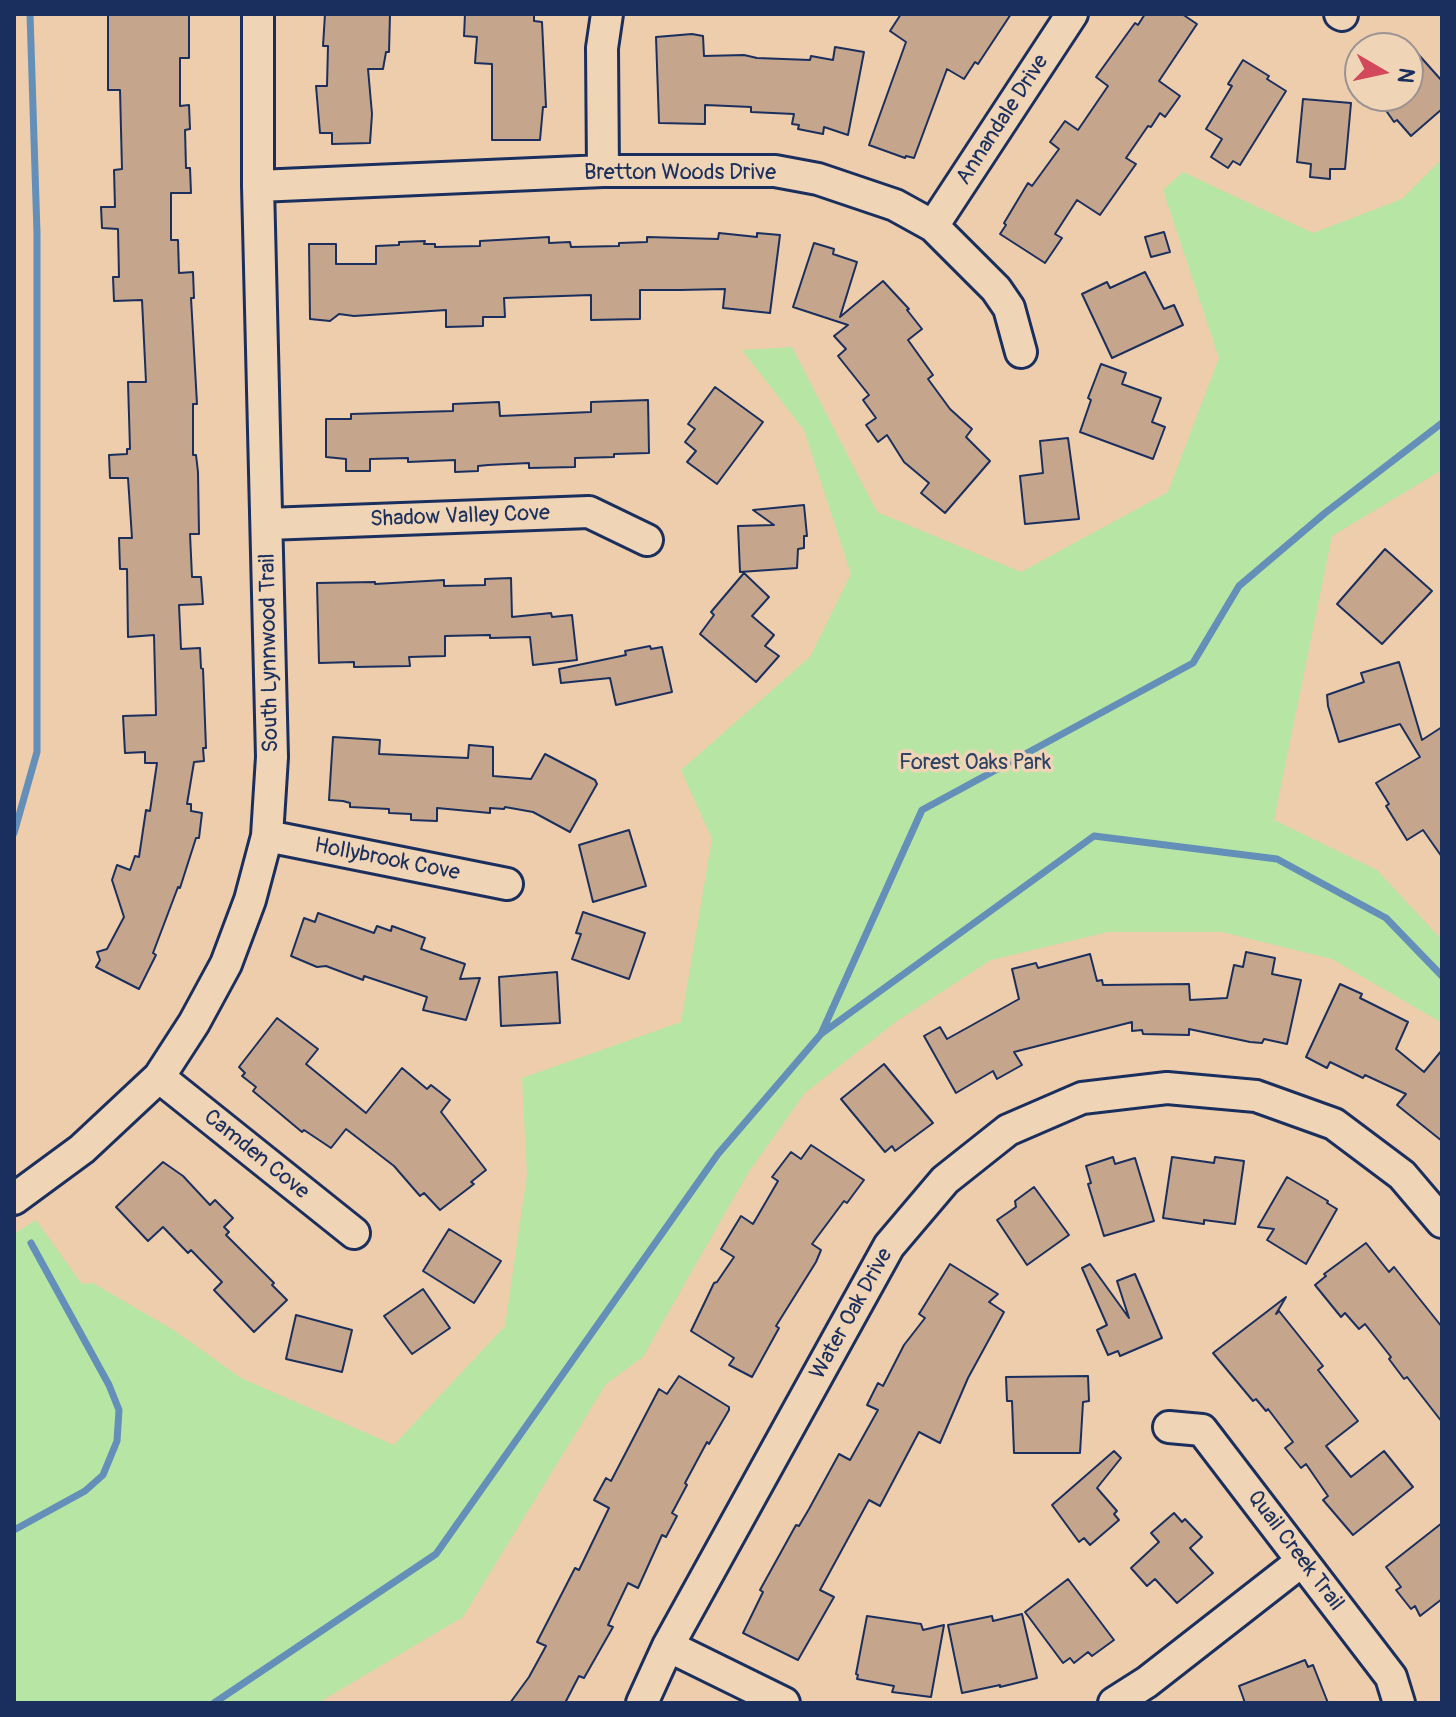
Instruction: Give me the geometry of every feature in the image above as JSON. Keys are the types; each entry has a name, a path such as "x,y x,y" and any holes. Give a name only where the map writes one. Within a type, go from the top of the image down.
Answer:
{"street":[{"name":"South Lynnwood Trail","path":"14,1199 82,1149 159,1077 194,1023 226,964 250,900 267,836 272,757 258,186 258,14"},
{"path":"603,171 602,48 607,14"},
{"name":"Annandale Drive","path":"933,226 1072,14"},
{"name":"Bretton Woods Drive","path":"258,186 603,171 775,171 818,179 895,205 933,226 996,289 1009,308 1021,352"},
{"name":"Shadow Valley Cove","path":"267,524 589,512 647,540"},
{"name":"Hollybrook Cove","path":"267,836 507,884"},
{"name":"Camden Cove","path":"159,1077 354,1233"},
{"name":"Water Oak Drive","path":"642,1703 668,1646 889,1246 945,1180 1008,1130 1082,1098 1167,1088 1256,1096 1334,1124 1402,1175 1442,1222"},
{"name":"Quail Creek Trail","path":"1169,1427 1202,1430 1391,1677 1399,1703"},
{"path":"1114,1703 1147,1682 1302,1561"},
{"path":"668,1646 784,1703"}],"green space":[{"name":"Forest Oaks Park","path":"1442,159 1442,470 1332,536 1274,820 1377,870 1442,940 1442,1023 1332,959 1222,932 1108,932 991,960 897,1021 805,1093 748,1173 643,1357 606,1384 463,1617 318,1703 14,1703 14,1234 36,1220 82,1284 93,1283 175,1331 241,1378 394,1445 505,1326 527,1175 522,1078 681,1022 712,839 681,770 810,657 851,574 804,430 742,350 792,347 877,512 1021,572 1168,492 1219,358 1163,190 1183,172 1313,233 1402,199"}],"building":[{"path":"108,14 189,14 189,58 180,58 180,106 189,105 190,129 185,130 186,168 190,168 191,193 171,193 171,240 178,240 179,273 193,272 194,298 191,298 197,404 193,404 193,455 196,455 198,472 199,534 190,534 192,577 201,577 203,604 179,605 181,649 200,648 206,748 203,748 204,761 194,762 187,804 191,804 191,811 202,813 199,838 196,838 180,888 153,953 156,955 139,989 96,967 100,960 97,952 107,949 124,917 112,880 117,865 130,870 135,856 139,857 157,763 145,763 145,752 125,753 123,716 156,715 154,635 128,637 127,569 120,569 119,538 132,538 128,478 110,478 109,455 127,454 127,449 130,449 128,382 146,382 142,300 114,301 113,277 119,277 118,229 102,228 101,207 115,207 114,170 122,169 120,90 108,90"},
{"path":"325,14 390,14 389,52 386,52 383,69 368,69 372,114 370,143 332,144 332,133 320,133 316,86 327,86 328,46 323,46"},
{"path":"465,14 534,14 534,21 542,22 546,107 543,107 540,140 492,140 492,64 475,63 477,37 464,36"},
{"path":"901,14 1011,14 978,64 975,62 964,79 947,69 914,158 905,158 869,145 906,42 890,31"},
{"path":"1145,14 1182,14 1197,24 1159,81 1180,96 1165,117 1160,113 1151,127 1148,126 1126,158 1136,164 1100,215 1077,200 1055,234 1062,238 1045,263 1000,234 1006,225 1004,223 1028,183 1032,186 1059,149 1050,142 1065,121 1078,130 1108,86 1096,77"},
{"path":"703,36 704,56 744,55 810,60 811,56 833,60 835,47 864,52 848,135 824,127 823,134 798,129 799,125 792,124 794,114 751,112 751,107 705,105 705,124 659,123 656,37"},
{"path":"1243,60 1286,91 1240,165 1233,161 1228,168 1211,157 1222,139 1206,129 1232,86 1228,84"},
{"path":"1424,61 1442,81 1442,109 1411,136 1397,120 1394,122 1387,112 1424,112"},
{"path":"1303,99 1344,102 1344,112 1350,112 1345,169 1330,169 1330,179 1310,177 1311,164 1297,162"},
{"path":"1164,232 1170,252 1151,257 1145,237"},
{"path":"719,233 757,237 757,233 780,235 770,313 723,308 725,289 640,290 640,319 591,320 591,295 504,298 505,317 483,317 483,326 446,327 446,310 354,316 339,314 330,321 310,319 309,244 336,244 336,264 376,264 376,246 399,245 399,242 425,241 424,244 435,244 435,247 480,246 480,241 549,237 549,243 570,242 571,247 619,246 619,243 647,242 647,237 718,239"},
{"path":"814,243 834,249 833,254 857,262 840,317 883,281 909,309 922,329 908,340 933,375 928,379 950,409 972,429 966,437 990,461 945,513 921,493 929,483 904,462 887,435 878,442 866,425 876,418 863,400 869,395 838,356 846,349 834,336 848,325 793,307"},
{"path":"1145,272 1164,309 1174,305 1183,325 1112,358 1082,294 1107,282 1110,288"},
{"path":"1101,364 1126,373 1122,384 1161,398 1152,422 1165,427 1153,459 1080,432"},
{"path":"715,387 763,422 717,484 687,462 696,451 685,442 695,429 688,424"},
{"path":"648,400 649,453 575,458 575,467 529,468 529,463 478,466 478,471 455,472 455,460 408,462 408,458 370,459 370,471 346,471 346,459 326,457 326,419 351,419 351,414 453,411 453,404 499,402 500,416 591,412 591,402"},
{"path":"1068,438 1079,519 1025,524 1020,476 1043,473 1040,441"},
{"path":"804,505 807,536 804,536 804,548 798,549 797,568 740,572 738,526 774,525 753,510"},
{"path":"1385,549 1432,591 1382,644 1337,604"},
{"path":"744,573 769,597 752,616 774,635 765,646 779,656 756,682 700,634 714,615 711,612"},
{"path":"511,578 512,617 551,613 552,617 572,615 577,660 533,665 530,637 490,638 490,635 445,636 445,656 409,657 410,666 354,667 354,662 319,663 317,583 444,580 444,586 485,585 485,579"},
{"path":"650,646 651,649 662,647 672,692 616,705 610,678 561,683 559,669 626,655 625,651"},
{"path":"1399,662 1422,740 1442,727 1442,857 1423,830 1407,840 1376,783 1420,757 1400,724 1339,742 1328,706 1327,695 1364,682 1361,673"},
{"path":"333,737 380,740 379,754 468,758 469,745 493,747 493,776 531,779 545,754 595,780 597,784 570,832 533,812 505,807 490,808 490,813 437,808 437,821 411,820 411,814 389,813 389,809 350,807 350,803 329,800"},
{"path":"629,830 646,886 593,902 579,845"},
{"path":"583,912 645,933 629,979 572,959 581,934 576,933"},
{"path":"318,913 374,933 377,926 391,931 392,926 425,938 421,949 465,964 460,979 480,978 466,1020 423,1010 427,997 364,976 363,980 326,966 317,967 291,956 304,918 315,922"},
{"path":"1246,952 1275,958 1272,974 1301,980 1287,1044 1264,1039 1262,1043 1250,1042 1189,1029 1189,1035 1143,1034 1142,1030 1132,1031 1132,1022 1014,1052 1022,1065 997,1079 993,1071 956,1093 924,1036 940,1027 947,1039 1019,999 1012,969 1036,963 1038,968 1090,954 1097,981 1102,980 1103,985 1189,984 1190,1000 1227,998 1234,965 1243,967"},
{"path":"557,972 560,1023 501,1026 499,977"},
{"path":"1340,984 1362,994 1360,998 1408,1022 1396,1049 1424,1072 1442,1050 1442,1141 1397,1105 1406,1094 1330,1062 1327,1068 1306,1057"},
{"path":"277,1018 318,1049 306,1064 366,1113 402,1068 427,1089 431,1085 450,1100 441,1112 486,1170 471,1182 474,1184 440,1210 424,1193 420,1196 394,1166 346,1129 331,1148 304,1130 302,1132 253,1091 256,1087 242,1076 245,1073 239,1067"},
{"path":"884,1064 933,1123 895,1151 892,1146 885,1152 841,1099"},
{"path":"811,1145 864,1180 812,1244 821,1250 816,1262 776,1326 779,1328 752,1377 729,1365 734,1358 691,1331 714,1283 734,1257 721,1249 741,1216 753,1224 778,1181 772,1177 791,1152 801,1159"},
{"path":"1113,1157 1115,1164 1135,1158 1154,1221 1104,1236 1088,1184 1091,1183 1086,1166"},
{"path":"1172,1157 1214,1163 1215,1157 1244,1161 1235,1224 1204,1220 1204,1224 1163,1218"},
{"path":"163,1162 183,1176 210,1205 215,1200 233,1218 224,1227 229,1232 226,1235 287,1300 254,1332 214,1290 222,1282 191,1250 188,1253 163,1227 148,1241 116,1207"},
{"path":"1287,1177 1337,1209 1306,1264 1267,1240 1274,1229 1258,1227"},
{"path":"1034,1187 1069,1235 1027,1265 997,1220 1016,1207 1015,1201"},
{"path":"449,1229 501,1261 474,1303 423,1271"},
{"path":"1366,1243 1389,1272 1394,1267 1442,1327 1442,1422 1407,1377 1404,1379 1365,1324 1359,1329 1345,1313 1341,1317 1315,1285 1326,1276 1324,1274"},
{"path":"950,1264 998,1294 989,1302 1004,1312 968,1378 940,1443 919,1432 880,1506 869,1500 820,1590 834,1597 798,1660 743,1633 763,1592 760,1590 839,1454 850,1460 878,1410 867,1405 878,1383 883,1386 904,1345 925,1318 919,1314"},
{"path":"1090,1264 1129,1318 1117,1281 1135,1274 1162,1338 1120,1356 1118,1351 1108,1355 1097,1330 1107,1325 1082,1268"},
{"path":"423,1289 450,1328 412,1354 384,1316"},
{"path":"1286,1297 1276,1314 1279,1311 1323,1366 1318,1370 1358,1421 1326,1446 1351,1477 1384,1451 1413,1487 1353,1535 1323,1500 1328,1496 1306,1464 1301,1468 1285,1448 1293,1442 1268,1409 1266,1411 1256,1399 1253,1401 1213,1353"},
{"path":"296,1315 352,1330 342,1372 286,1359"},
{"path":"679,1376 729,1407 729,1410 685,1483 687,1485 672,1513 677,1516 666,1537 662,1535 638,1588 628,1583 608,1625 613,1627 584,1678 579,1676 565,1703 510,1703 546,1646 537,1642 575,1568 579,1570 609,1508 594,1500 606,1478 611,1481 659,1389 667,1394"},
{"path":"1088,1376 1089,1401 1083,1402 1080,1453 1014,1453 1012,1401 1007,1401 1006,1377"},
{"path":"1114,1451 1121,1458 1097,1488 1117,1511 1114,1514 1119,1520 1090,1545 1084,1538 1079,1542 1052,1505"},
{"path":"1174,1513 1182,1522 1185,1519 1202,1537 1190,1548 1213,1573 1177,1603 1155,1579 1147,1586 1131,1568 1159,1542 1151,1533"},
{"path":"1442,1523 1442,1599 1420,1616 1415,1606 1411,1609 1396,1590 1401,1587 1386,1567"},
{"path":"1068,1579 1114,1640 1092,1656 1088,1652 1074,1663 1070,1658 1063,1663 1025,1612"},
{"path":"1022,1614 1037,1678 962,1693 948,1625 992,1616 993,1621"},
{"path":"867,1616 921,1624 923,1630 944,1625 931,1697 892,1692 894,1686 857,1679"},
{"path":"1305,1660 1308,1667 1313,1665 1328,1703 1245,1703 1239,1686"}],"waterway":[{"path":"14,833 37,752 37,233 30,14"},
{"path":"214,1703 436,1554 718,1154 821,1034 922,810 1193,663 1239,586 1325,513 1442,423"},
{"path":"821,1034 1094,836 1277,859 1386,918 1442,976"},
{"path":"14,1530 85,1491 103,1475 117,1441 119,1410 109,1385 31,1243"}]}
